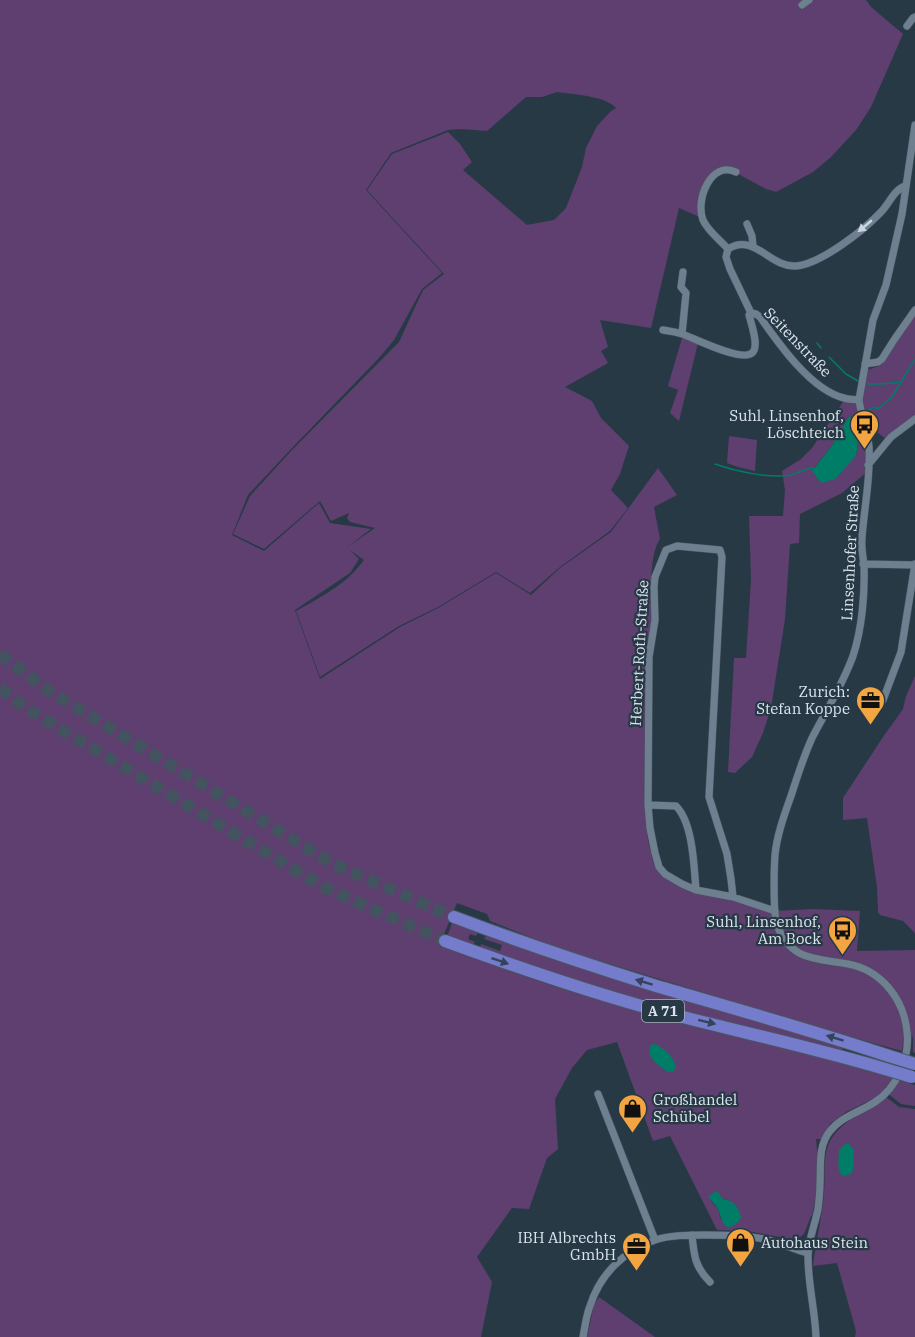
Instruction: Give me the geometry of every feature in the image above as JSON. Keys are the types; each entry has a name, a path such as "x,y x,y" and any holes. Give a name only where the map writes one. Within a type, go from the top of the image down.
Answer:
{"highway":[{"name":"A 71","path":"454,917 592,965 889,1056 914,1071"},
{"name":"A 71","path":"445,941 544,976 635,1004 835,1054 885,1069 914,1071"}],"street":[{"path":"802,5 809,0"},
{"path":"907,26 915,17"},
{"name":"Linsenhofer Straße","path":"816,1337 808,1253 817,1212 821,1154 825,1139 838,1123 848,1115 876,1102 897,1080 907,1048 908,1034 898,1000 886,984 873,973 855,966 802,955 786,940 777,924 775,911 775,855 778,835 801,763 853,657 860,624 863,564 861,540 868,440 859,400 873,320 886,285 902,214 915,125"},
{"path":"736,172 725,169 718,171 710,180 702,201 704,221 728,249 743,244 753,246 774,260 785,265 796,266 813,261 851,239 881,212 899,188 906,186"},
{"path":"747,224 753,246"},
{"name":"Seitenstraße","path":"663,330 747,356 754,350 754,334 749,315 751,314 730,269 726,257 728,249"},
{"path":"682,334 686,294 681,287 683,272"},
{"path":"865,364 882,359 915,310"},
{"name":"Seitenstraße","path":"751,314 760,317 780,345 814,382 845,399 859,400"},
{"path":"868,465 891,436 915,419"},
{"name":"Herbert-Roth-Straße","path":"733,897 727,854 709,797 722,557 720,550 670,547 666,550 655,577 655,620 649,657 648,805 650,828 659,867 665,874 696,890 733,897 775,911"},
{"path":"863,564 915,565 901,652 883,700"},
{"path":"648,805 676,806 681,811 693,850 696,890"},
{"path":"598,1094 656,1240"},
{"path":"583,1337 589,1306 602,1280 622,1257 656,1240 692,1235 739,1236 762,1239 808,1253"},
{"path":"692,1235 697,1265 710,1282"}],"shaded area":[{"path":"0,0 866,0 903,34 871,107 856,130 831,157 813,172 776,192 731,170 718,171 705,190 702,218 679,208 651,328 600,320 608,347 601,351 608,363 565,387 592,401 601,418 629,446 620,474 611,490 628,508 610,531 560,567 530,593 496,572 438,607 399,626 320,677 296,611 342,583 364,560 350,550 359,559 350,573 295,610 320,679 400,627 438,608 496,573 531,595 560,568 611,532 658,468 677,495 654,507 660,539 653,560 651,579 645,806 648,841 654,865 661,874 678,886 682,884 775,911 812,909 860,911 857,951 915,950 915,1053 913,1052 913,1037 908,1034 904,1038 902,1051 826,1030 558,948 490,921 487,914 457,903 439,946 585,996 803,1052 893,1078 879,1096 846,1112 830,1124 823,1139 816,1139 818,1168 816,1197 812,1216 804,1234 796,1240 747,1231 717,1230 670,1136 653,1141 617,1042 587,1050 572,1068 555,1099 558,1149 547,1158 529,1209 512,1208 477,1257 492,1282 481,1337 0,1337","holes":["557,92 597,98 616,108 597,126 586,148 582,167 566,208 554,220 527,225 463,170 472,162 460,144 448,132 392,154 367,190 444,274 423,290 399,342 292,450 250,496 233,534 264,549 320,501 331,521 349,513 347,518 350,522 375,528 346,548 371,529 330,523 319,503 264,551 232,535 248,495 378,359 394,340 422,289 442,273 366,190 391,153 448,130 487,131 526,97 542,97","718,1193 738,1208 721,1220 718,1209 711,1201"]},
{"path":"915,316 915,421 886,439 877,432 866,429 868,471 842,493 800,514 799,543 790,544 785,619 771,708 752,757 735,773 728,772 734,658 746,658 751,580 749,516 783,516 785,490 782,471 801,459 812,448 845,399 859,399 863,379 868,370 881,365","holes":["849,416 858,442 856,456 814,468 831,447"]},
{"path":"682,338 698,343 679,421 670,413 678,390 668,386"},
{"path":"849,416 857,424 856,456 835,479 821,483 812,471 831,447"},
{"path":"729,436 757,440 755,471 727,463"},
{"path":"915,676 915,933 903,921 880,915 878,912 877,887 867,818 843,820 843,798 903,709"},
{"path":"453,920 479,930 476,936 470,934 468,939 475,942 472,946 447,937"},
{"path":"487,934 843,1045 842,1051 587,985 480,948 481,944 500,951 502,945 484,939"},
{"path":"655,1044 674,1061 676,1068 673,1072 667,1072 651,1057 649,1049"},
{"path":"897,1080 915,1085 915,1106 901,1104 886,1092"},
{"path":"886,1097 899,1107 915,1109 915,1337 855,1337 856,1331 837,1263 813,1266 823,1202 826,1155 830,1141 839,1129"},
{"path":"845,1144 849,1144 854,1150 853,1170 851,1174 843,1176 839,1168 839,1150"},
{"path":"718,1192 723,1199 733,1203 739,1211 741,1218 728,1228 708,1197"},
{"path":"599,1297 655,1337 587,1337 594,1305"}],"waterway":[{"path":"817,343 821,348"},
{"path":"829,357 846,374 858,381"},
{"path":"866,412 874,407 878,409 892,397 915,359"},
{"path":"868,384 900,382"},
{"path":"715,464 742,472 773,476 791,475 814,468"}],"tunnel":[{"path":"0,654 46,689 333,864 454,917"},
{"path":"0,688 24,707 325,888 445,941"}],"place":[{"name":"Suhl, Linsenhof, Löschteich","path":"865,450"},
{"name":"Zurich: Stefan Koppe","path":"871,726"},
{"name":"Suhl, Linsenhof, Am Bock","path":"842,956"},
{"name":"Großhandel Schübel","path":"632,1134"},
{"name":"Autohaus Stein","path":"740,1268"},
{"name":"IBH Albrechts GmbH","path":"637,1272"}]}
